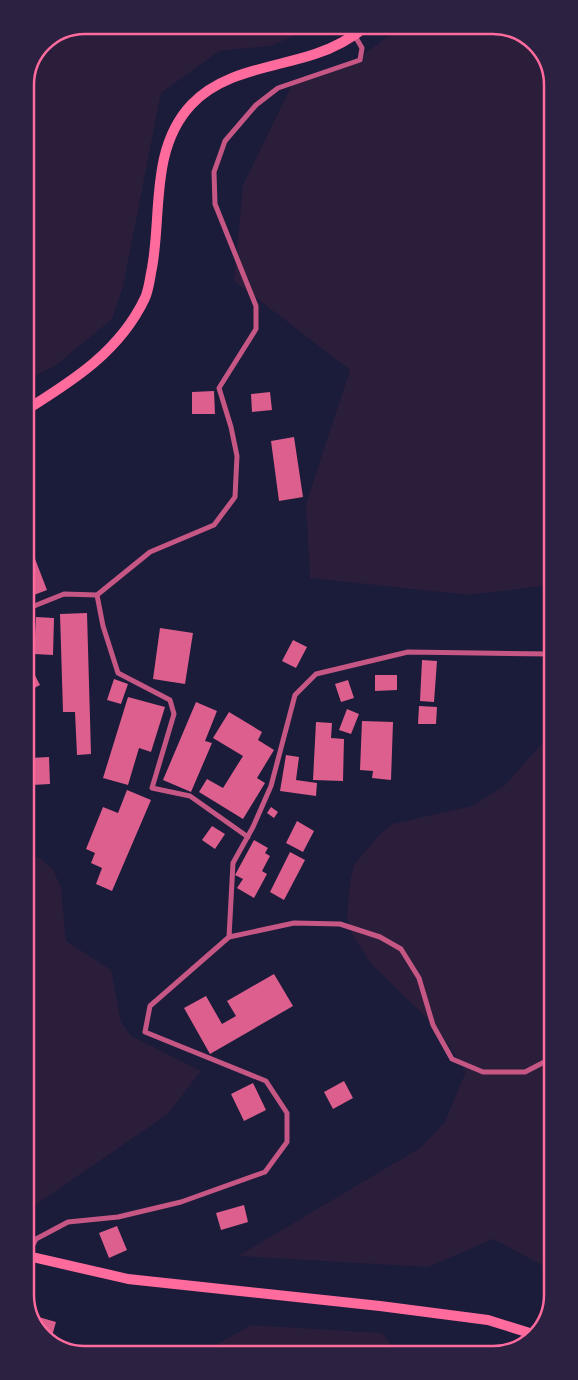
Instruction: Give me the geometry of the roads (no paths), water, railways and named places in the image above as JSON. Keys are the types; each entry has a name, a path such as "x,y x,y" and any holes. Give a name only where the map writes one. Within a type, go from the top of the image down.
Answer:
{"main road":[{"path":"34,405 103,356 129,327 146,296 154,256 162,170 170,135 191,105 220,82 316,54 357,34"},
{"path":"34,1256 128,1279 380,1306 488,1320 528,1332"}],"street":[{"path":"34,606 64,594 96,595 150,552 214,524 235,497 237,456 219,388 256,328 256,306 214,204 214,172 225,141 256,105 278,88 360,60 362,48 355,36"},
{"path":"96,595 103,626 118,673 170,700 174,714 152,788 190,796 248,837"},
{"path":"229,937 233,863 248,837 271,786 295,695 316,674 408,652 544,654"},
{"path":"34,1244 36,1240 68,1222 118,1217 181,1202 264,1172 287,1142 287,1113 266,1081 146,1032 150,1006 229,937 294,923 340,924 380,937 401,949 419,978 433,1025 452,1059 483,1072 525,1072 544,1062"}]}
